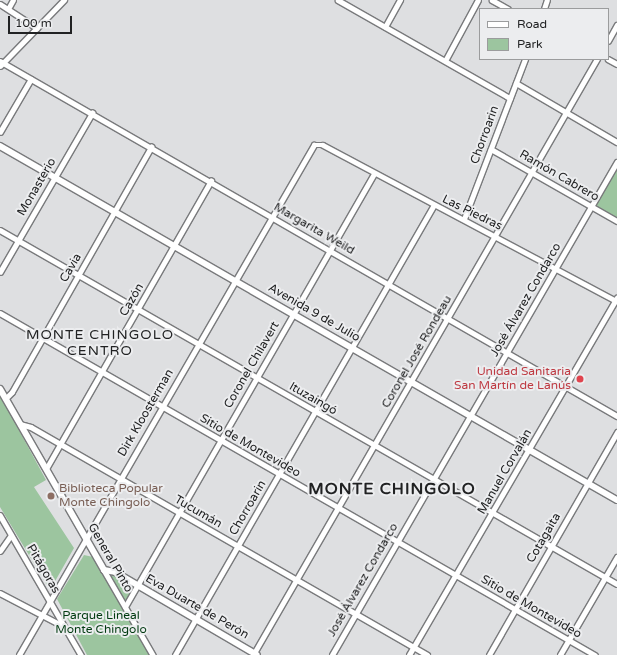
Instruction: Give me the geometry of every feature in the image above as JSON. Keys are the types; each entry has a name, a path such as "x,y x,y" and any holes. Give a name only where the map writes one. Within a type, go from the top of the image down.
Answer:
{"main road":[{"name":"General Pinto","path":"0,389 104,570"},
{"name":"Eva Duarte de Perón","path":"104,570 115,572 255,654"}],"street":[{"path":"8,9 13,0"},
{"path":"1,63 64,0"},
{"path":"338,0 510,98"},
{"path":"385,26 400,0"},
{"path":"445,61 478,0"},
{"path":"492,0 506,8"},
{"path":"0,4 36,28"},
{"path":"609,38 617,25"},
{"name":"Chorroarin","path":"464,219 525,60"},
{"name":"Coronel José Rondeau","path":"255,654 296,580 596,60"},
{"name":"Margarita Weild","path":"1,63 211,181 617,416"},
{"path":"0,132 31,79"},
{"path":"516,83 617,142"},
{"name":"Monasterio","path":"0,272 92,113"},
{"name":"Las Piedras","path":"318,144 617,300"},
{"name":"Dirk Kloosterman","path":"19,655 311,148 318,144"},
{"name":"Avenida 9 de Julio","path":"0,146 55,176 617,500"},
{"name":"Cavia","path":"6,398 79,275 151,147"},
{"name":"Ramón Cabrero","path":"491,148 617,221"},
{"name":"José Álvarez Condarco","path":"332,655 617,162"},
{"name":"Coronel Chilavert","path":"125,608 220,440 374,174"},
{"name":"Cazón","path":"46,469 211,181"},
{"name":"Chorroarin","path":"175,655 390,284 434,205"},
{"name":"Ituzaingó","path":"0,230 375,445 551,548 617,584"},
{"name":"Manuel Corvalán","path":"409,655 565,386 617,300"},
{"name":"Sitio de Montevideo","path":"0,313 514,610 595,655"},
{"name":"Tucumán","path":"20,424 31,427 61,444 427,655"},
{"name":"Cotagaita","path":"489,655 617,432"},
{"name":"Pitágoras","path":"0,515 81,655"},
{"path":"0,551 11,535"},
{"path":"560,655 617,557"},
{"name":"General Pinto","path":"104,570 154,655"},
{"path":"0,592 41,616 65,627"}],"green space":[{"path":"617,162 617,221 591,206"},
{"name":"Parque Lineal Monte Chingolo","path":"0,395 46,480 34,487 74,548 50,590 0,507"},
{"name":"Parque Lineal Monte Chingolo","path":"84,555 93,557 152,655 87,655 57,599"},
{"path":"104,570 138,585 125,607"}],"place":[{"name":"Unidad Sanitaria San Martín de Lanús","path":"580,379"},
{"name":"Biblioteca Popular Monte Chingolo","path":"51,496"}],"district":[{"name":"MONTE CHINGOLO CENTRO","path":"100,344"},
{"name":"MONTE CHINGOLO","path":"392,489"}]}
